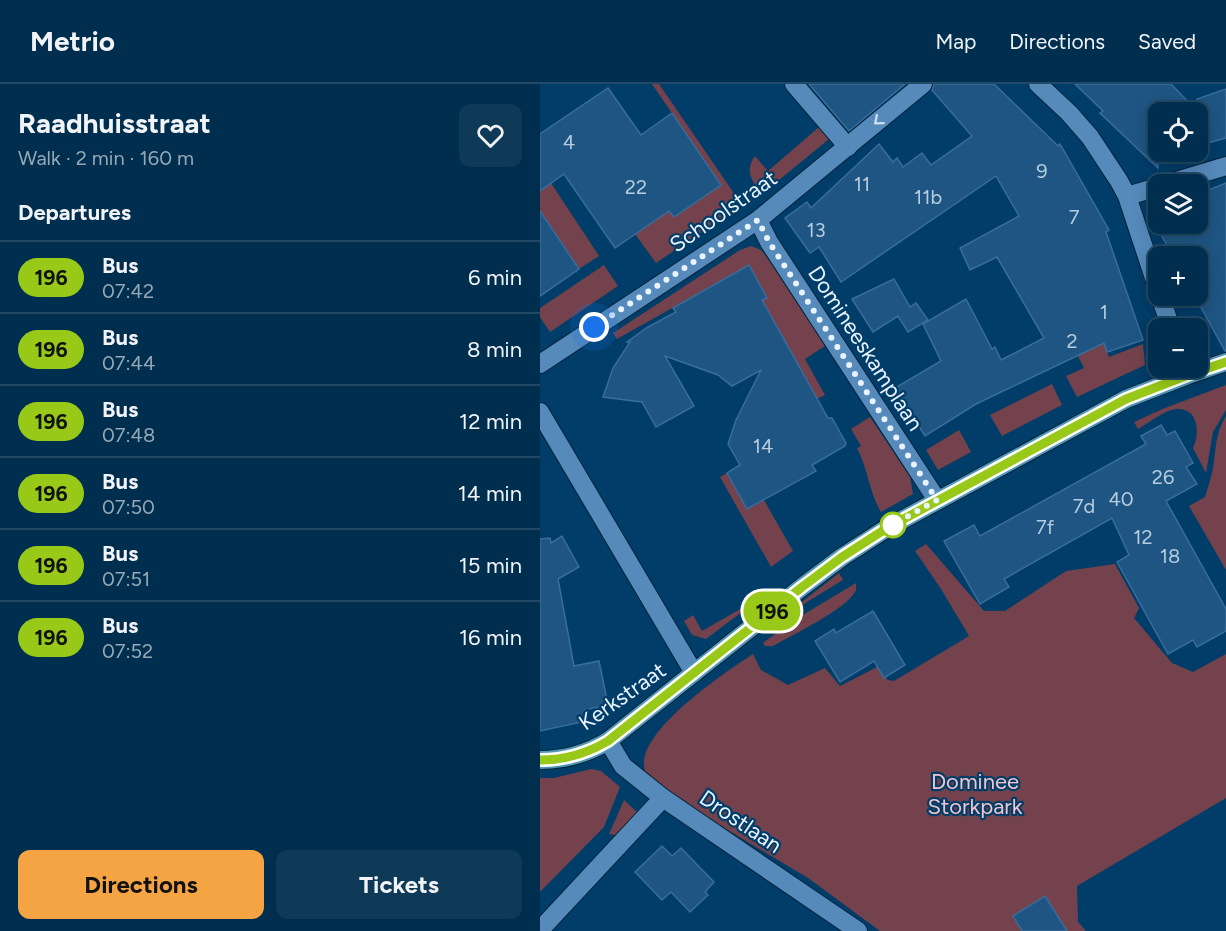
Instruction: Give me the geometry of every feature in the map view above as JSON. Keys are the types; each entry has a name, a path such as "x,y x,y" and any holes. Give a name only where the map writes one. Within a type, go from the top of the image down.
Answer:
{"street":[{"path":"794,84 848,147"},
{"name":"Schoolstraat","path":"540,364 758,220 923,84"},
{"path":"1038,84 1069,113 1108,162 1127,196 1148,260"},
{"path":"1199,174 1226,166"},
{"path":"1127,196 1148,190"},
{"name":"Domineeskamplaan","path":"758,220 775,251 937,500"},
{"name":"Kerkstraat","path":"1208,366 1226,362"},
{"name":"Kerkstraat","path":"540,760 556,760 597,747 608,741 842,557 937,500 1126,399 1171,378"},
{"path":"540,412 694,673"},
{"name":"Drostlaan","path":"608,741 623,766 663,798 858,931"},
{"path":"540,930 663,798"}],"green space":[{"path":"652,84 659,84 742,205 656,263 635,234 669,211 674,217 721,185"},
{"path":"819,127 829,139 762,194 752,180 750,171 755,156 768,171"},
{"path":"551,183 599,256 579,269 540,211 540,191"},
{"path":"751,246 761,250 766,256 825,346 805,359 825,395 817,399 762,301 767,297 749,265 617,339 613,333 740,250"},
{"path":"604,265 618,286 550,332 540,317 540,308"},
{"path":"1103,340 1109,357 1143,344 1145,365 1077,397 1066,376 1084,368 1078,356"},
{"path":"1052,384 1062,405 1002,436 990,415"},
{"path":"1226,385 1226,410 1213,432 1206,473 1193,448 1197,429 1196,422 1189,412 1171,410 1138,429 1134,422 1165,408"},
{"path":"1226,416 1226,570 1189,506 1205,497 1213,468 1218,435"},
{"path":"870,417 910,477 913,494 881,512 857,448 861,446 851,429"},
{"path":"959,430 971,452 938,470 926,450"},
{"path":"727,473 748,509 764,500 793,551 771,567 720,477"},
{"name":"Dominee Storkpark","path":"926,544 984,611 1005,611 1066,571 1115,564 1139,608 1134,618 1172,663 1193,672 1226,654 1226,798 1077,886 1078,922 1086,931 880,931 808,878 649,783 644,765 647,750 656,735 687,703 723,674 753,654 761,670 788,685 825,668 840,686 877,667 888,680 894,681 969,636 915,551"},
{"path":"839,573 843,580 807,602 767,633 765,631"},
{"path":"856,583 856,591 850,599 830,614 773,646 765,646 763,643 791,622"},
{"path":"763,596 706,639 692,635 684,621 693,615 702,631"},
{"path":"591,769 601,771 620,787 604,827 540,892 540,778 554,778"},
{"path":"624,800 638,813 617,835 609,834"}],"building":[{"path":"809,84 905,84 849,131"},
{"path":"934,84 994,84 1058,146 1060,144 1109,230 1106,232 1143,340 1107,352 1104,343 976,404 925,436 895,388 941,361 923,324 966,299 992,349 995,347 1001,360 1044,338 997,257 970,270 960,248 1019,216 996,176 841,282 819,247 810,253 785,218 807,202 811,208 879,144 893,162 897,158 903,167 922,153 931,165 972,136 932,90"},
{"path":"1075,84 1171,84 1188,102 1148,102 1148,159 1100,113 1103,111"},
{"path":"608,88 641,135 672,113 721,185 674,217 669,211 615,248 564,174 540,191 540,134"},
{"path":"1226,89 1226,138 1208,143 1208,102 1197,102 1197,99"},
{"path":"1226,183 1226,351 1200,306 1208,306 1208,246 1167,246 1161,234 1208,234 1208,190"},
{"path":"540,211 579,269 540,296"},
{"path":"749,265 767,298 762,300 828,418 832,418 846,443 845,446 812,465 816,471 747,509 727,473 740,465 728,444 736,420 761,370 732,386 718,375 665,356 694,406 656,427 642,402 603,397 613,368 630,342 627,342 648,327 676,312 673,308"},
{"path":"894,279 910,307 916,303 928,320 908,332 898,316 873,332 852,299"},
{"path":"1161,425 1167,435 1175,431 1193,463 1186,467 1197,484 1166,501 1226,609 1226,631 1197,647 1193,640 1168,654 1117,562 1129,555 1112,518 1004,579 1009,587 980,604 944,541 974,525 980,536 1146,444 1141,436"},
{"path":"562,536 579,567 558,579 574,666 599,661 608,705 584,710 586,721 540,731 540,539 550,538 551,543"},
{"path":"873,611 905,665 884,678 874,661 840,682 815,641 834,629 836,633"},
{"path":"662,846 672,856 681,848 714,882 705,892 708,895 690,912 671,892 662,900 635,872"},
{"path":"1045,896 1067,931 1022,931 1013,916"}],"bus line":[{"name":"196","path":"540,760 556,760 597,747 608,741 802,587 842,557 887,528 1126,399 1226,362"}],"route":[{"path":"594,327 758,220 769,242 937,500 887,528 893,525"}]}
